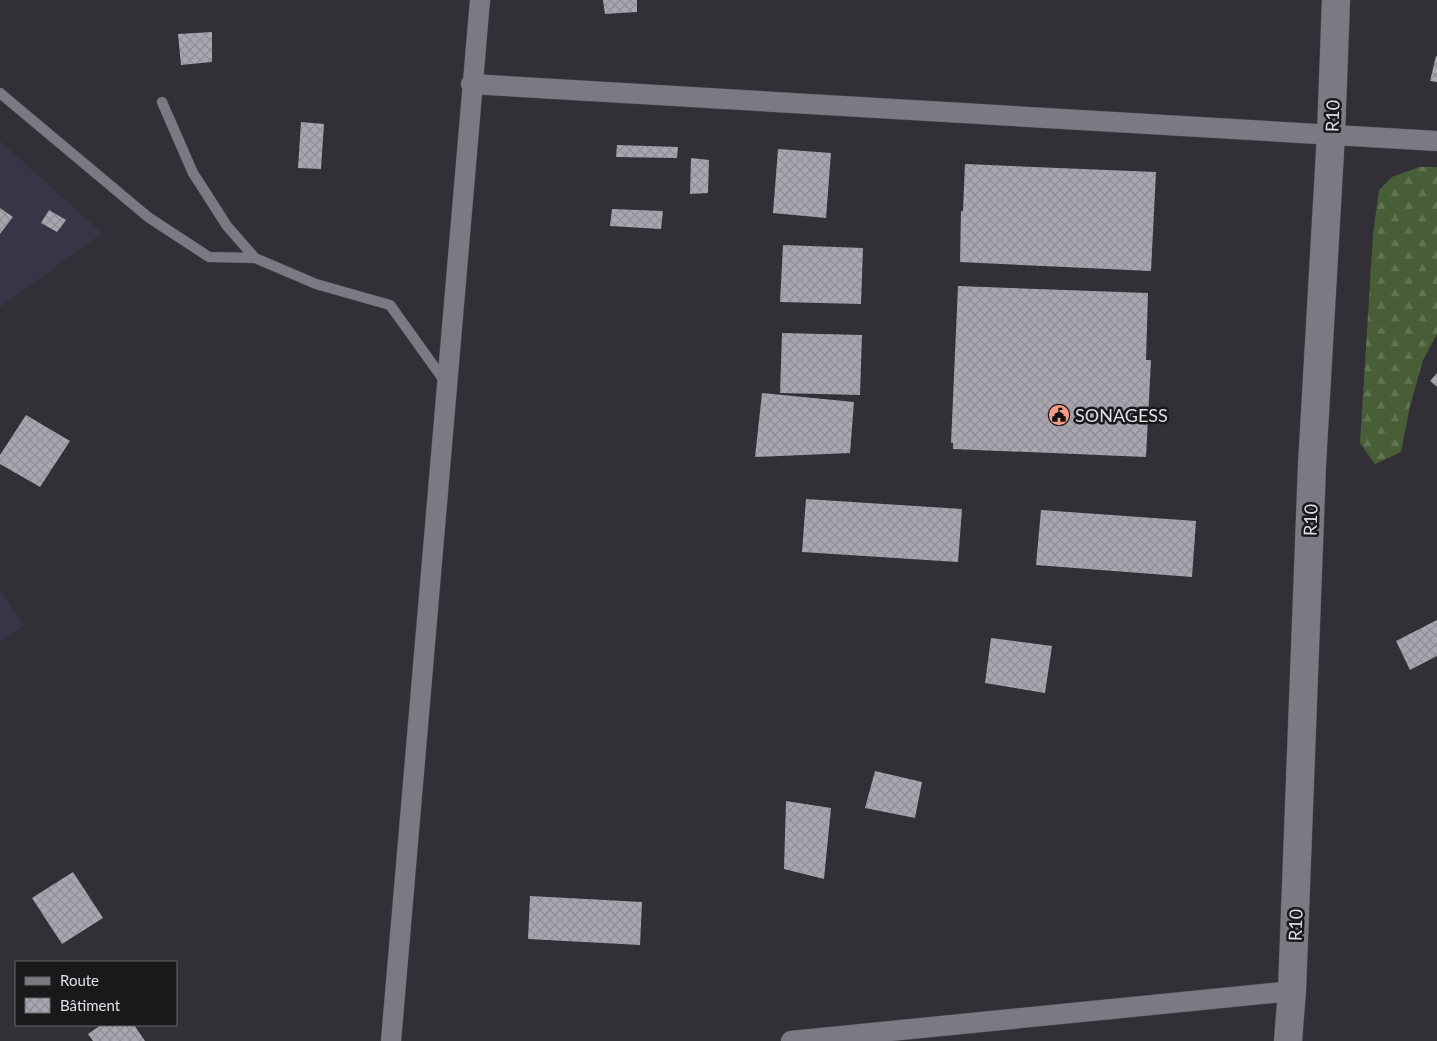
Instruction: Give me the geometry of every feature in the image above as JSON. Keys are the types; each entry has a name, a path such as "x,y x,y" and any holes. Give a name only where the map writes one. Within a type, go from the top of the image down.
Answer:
{"main road":[{"name":"R10","path":"1288,1041 1292,991 1312,465 1331,134 1336,0"}],"street":[{"path":"391,1041 471,84 480,0"},
{"path":"471,84 1437,141"},
{"path":"791,1041 1292,991"}],"lane":[{"path":"0,93 148,217 209,257 255,258 316,284 390,305 446,384"},
{"path":"162,102 193,173 227,226 255,258"}],"shaded area":[{"path":"0,141 102,233 0,307"},
{"path":"0,590 24,626 0,642"}],"green space":[{"path":"1419,167 1437,167 1437,334 1423,360 1410,406 1401,452 1375,464 1360,443 1373,234 1379,190 1392,177"}],"building":[{"path":"603,0 637,0 637,12 605,14"},
{"path":"212,32 212,62 181,65 178,34"},
{"path":"1437,56 1437,82 1430,81"},
{"path":"301,122 324,124 321,169 298,168"},
{"path":"617,145 678,147 677,158 616,157"},
{"path":"778,149 831,153 826,218 773,213"},
{"path":"691,158 709,160 708,193 690,194"},
{"path":"965,164 1156,172 1151,271 960,262 961,211 963,211"},
{"path":"0,208 13,217 0,234"},
{"path":"612,209 663,211 661,229 610,226"},
{"path":"49,210 66,220 57,232 41,223"},
{"path":"783,245 863,248 861,304 780,302"},
{"path":"958,286 1148,293 1146,360 1151,360 1146,457 953,449 953,443 951,443"},
{"path":"782,333 862,335 860,395 780,393"},
{"path":"1437,373 1437,387 1430,381"},
{"path":"762,393 854,402 850,453 755,457"},
{"path":"26,415 70,441 40,487 0,464 0,455"},
{"path":"806,499 962,509 958,562 802,552"},
{"path":"1041,510 1196,521 1192,577 1036,565"},
{"path":"1437,620 1437,656 1410,670 1396,641"},
{"path":"991,638 1052,646 1045,693 985,683"},
{"path":"875,771 922,782 915,818 865,808"},
{"path":"786,801 831,808 824,879 784,869"},
{"path":"73,872 103,918 62,944 32,898"},
{"path":"530,896 642,902 640,945 528,939"},
{"path":"100,1026 135,1026 145,1041 93,1041 88,1034"}],"place":[{"name":"SONAGESS","path":"1059,415"}]}
